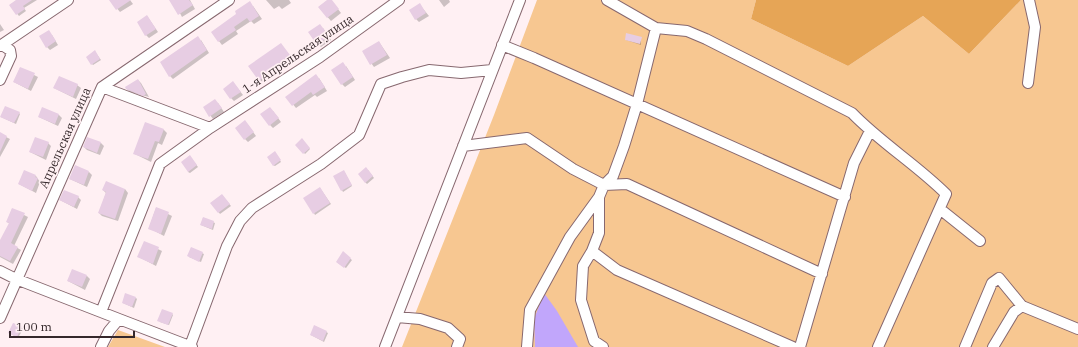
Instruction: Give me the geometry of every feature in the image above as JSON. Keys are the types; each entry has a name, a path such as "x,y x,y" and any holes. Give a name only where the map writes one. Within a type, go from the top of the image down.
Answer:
{"street":[{"path":"0,80 11,56 10,50 1,45 68,0"},
{"name":"Апрельская улица","path":"0,318 102,87 229,0"},
{"name":"1-я Апрельская улица","path":"101,312 160,164 210,128 320,57 399,0"},
{"path":"385,347 520,0"},
{"path":"607,0 656,28 687,31 706,39 852,113 870,131 924,172 946,194 878,347"},
{"path":"1028,83 1035,27 1029,0"},
{"path":"527,347 530,310 570,236 599,197 604,185 613,176 637,104 656,28"},
{"path":"502,45 845,197"},
{"path":"0,271 16,279 191,346 227,246 240,221 252,208 321,164 359,135 381,84 429,70 461,74 492,70"},
{"path":"102,87 210,128"},
{"path":"800,347 854,163 870,131"},
{"path":"463,146 527,138 573,169 604,185 627,184 822,274"},
{"path":"599,197 599,232 592,251 583,266 581,300 594,341 603,347"},
{"path":"940,209 980,241"},
{"path":"592,251 617,270 793,347"},
{"path":"965,347 992,283 999,278 1022,306 1078,330"},
{"path":"993,347 1014,312 1022,306"},
{"path":"397,317 420,319 448,328 460,339 457,347"},
{"path":"101,347 108,332 119,319"}],"shaded area":[{"path":"537,0 756,0 751,19 848,66 923,16 969,54 1021,0 1078,0 1078,347 402,347 494,115"},
{"path":"756,0 1021,0 969,54 923,16 848,66 751,19"},
{"path":"544,293 557,311 578,347 535,347 534,319"},
{"path":"118,330 165,347 108,347"}],"building":[{"path":"16,0 32,0 23,6 25,9 16,15 9,5"},
{"path":"109,0 131,0 116,10"},
{"path":"169,0 189,0 193,5 178,15"},
{"path":"327,0 332,0 339,9 327,18 318,7"},
{"path":"250,1 259,16 250,22 247,18 234,27 236,30 218,42 211,32 236,14 235,11"},
{"path":"420,3 426,13 415,20 409,10"},
{"path":"147,15 156,29 145,36 137,22"},
{"path":"320,24 329,36 317,45 308,32"},
{"path":"49,30 56,41 46,48 39,36"},
{"path":"626,33 642,37 640,44 625,40"},
{"path":"198,36 207,50 169,77 160,62"},
{"path":"379,41 387,55 370,65 362,51"},
{"path":"281,43 290,55 259,81 248,66"},
{"path":"95,50 100,59 91,65 86,57"},
{"path":"343,62 353,77 341,85 331,70"},
{"path":"20,67 35,73 28,89 13,82"},
{"path":"316,74 325,87 313,95 311,92 292,106 285,97"},
{"path":"59,76 78,84 73,97 53,88"},
{"path":"138,79 146,94 143,96 126,89 125,87"},
{"path":"233,81 241,92 230,99 223,89"},
{"path":"215,99 222,108 209,117 203,107"},
{"path":"5,106 20,112 14,123 0,117"},
{"path":"42,107 59,114 55,124 38,117"},
{"path":"270,107 279,118 269,126 260,114"},
{"path":"245,120 254,132 244,140 235,128"},
{"path":"145,122 164,129 159,142 155,141 148,159 133,154"},
{"path":"0,132 7,136 0,152"},
{"path":"35,137 49,142 43,157 29,152"},
{"path":"87,137 101,142 97,153 83,147"},
{"path":"302,138 310,148 303,154 295,145"},
{"path":"275,151 281,160 273,166 267,157"},
{"path":"190,155 197,165 188,172 181,162"},
{"path":"75,165 89,171 84,185 69,179"},
{"path":"366,167 373,176 365,183 358,174"},
{"path":"24,170 36,175 35,177 38,178 32,191 18,184"},
{"path":"344,170 352,185 341,191 333,176"},
{"path":"106,181 125,189 115,219 98,213 106,192 102,190"},
{"path":"320,187 330,203 313,214 303,198"},
{"path":"64,190 79,196 74,207 59,200"},
{"path":"222,194 230,204 218,213 210,203"},
{"path":"156,207 169,212 161,234 148,229"},
{"path":"12,208 25,213 11,243 18,247 10,261 0,256 0,240 9,223 6,222"},
{"path":"203,217 214,221 212,229 200,225"},
{"path":"144,241 159,247 153,264 137,257"},
{"path":"191,247 203,252 199,262 187,256"},
{"path":"343,251 351,258 344,268 336,262"},
{"path":"72,269 87,275 82,287 67,281"},
{"path":"125,293 136,297 132,307 122,303"},
{"path":"162,309 173,313 168,325 157,321"},
{"path":"13,323 22,326 17,337 8,333"},
{"path":"314,325 327,331 323,341 310,335"}]}
